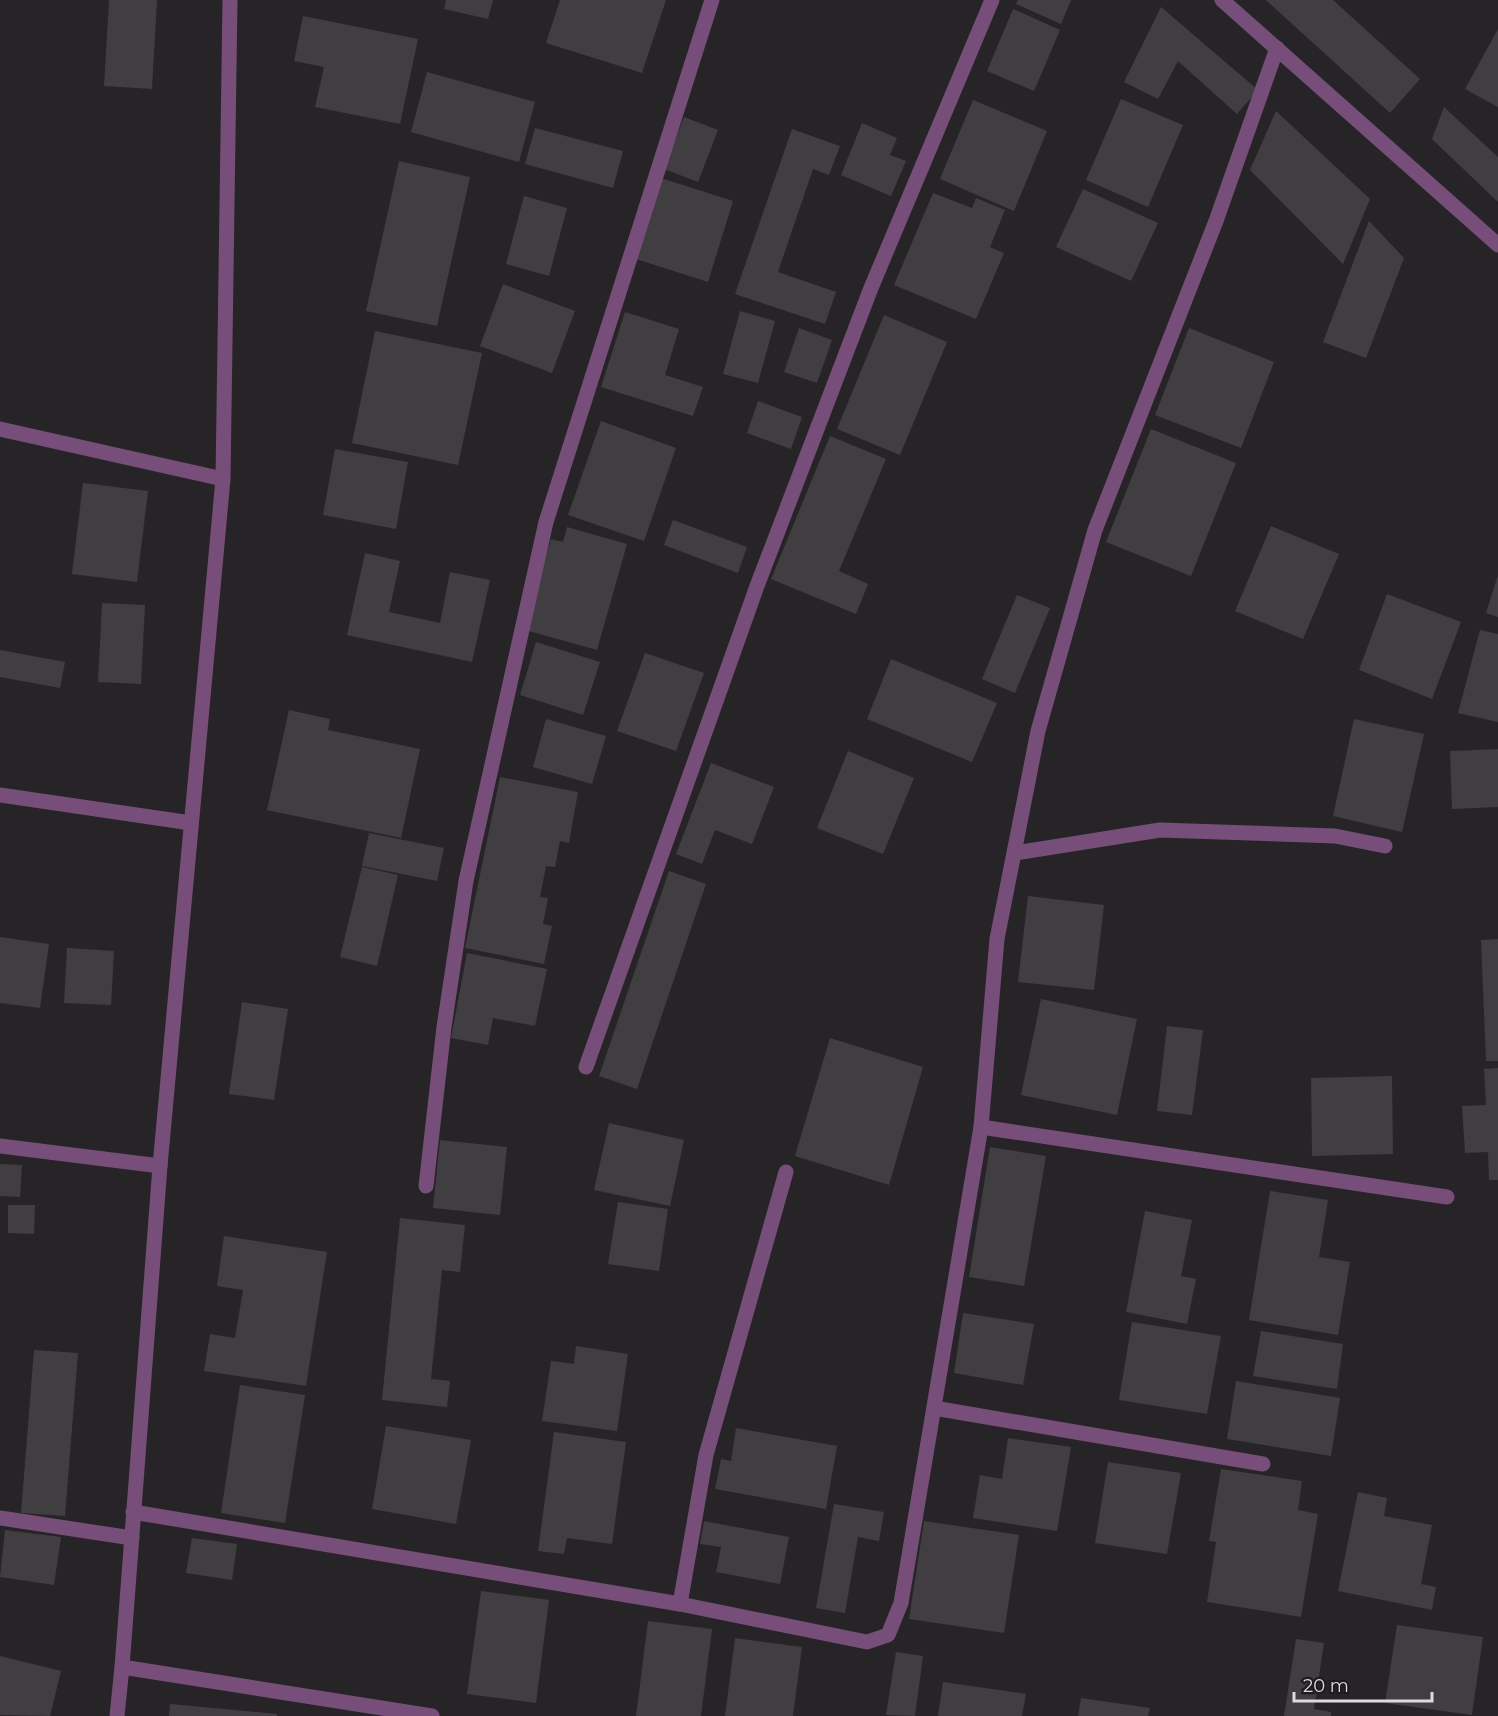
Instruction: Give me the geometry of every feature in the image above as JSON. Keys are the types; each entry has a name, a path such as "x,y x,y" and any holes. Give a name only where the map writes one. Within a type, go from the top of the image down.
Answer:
{"street":[{"path":"117,1716 160,1166 223,479 230,0"},
{"path":"426,1186 444,1027 466,881 546,522 712,0"},
{"path":"586,1067 756,586 871,288 992,0"},
{"path":"1222,0 1498,245"},
{"path":"133,1512 680,1604 867,1642 888,1635 901,1602 981,1127 997,939 1038,731 1095,530 1216,221 1277,48"},
{"path":"0,429 223,479"},
{"path":"0,795 191,823"},
{"path":"1015,853 1160,830 1335,836 1385,846"},
{"path":"981,1127 1447,1197"},
{"path":"0,1146 160,1166"},
{"path":"680,1604 706,1455 786,1172"},
{"path":"934,1408 1263,1464"},
{"path":"0,1518 132,1538"},
{"path":"122,1667 432,1716"}],"building":[{"path":"109,0 157,0 152,89 104,86"},
{"path":"446,0 493,0 488,19 444,9"},
{"path":"560,0 666,0 642,73 546,43"},
{"path":"1018,0 1071,0 1061,24 1016,4"},
{"path":"1266,0 1333,0 1420,79 1390,113"},
{"path":"1161,7 1258,90 1237,114 1178,61 1158,99 1124,82"},
{"path":"1013,9 1060,30 1034,91 987,71"},
{"path":"303,16 418,39 400,124 315,107 324,67 294,61"},
{"path":"1498,29 1498,107 1465,89"},
{"path":"427,72 535,102 519,162 411,132"},
{"path":"1121,99 1183,125 1148,207 1086,180"},
{"path":"973,100 1047,131 1014,211 940,179"},
{"path":"1444,107 1498,157 1498,202 1432,139"},
{"path":"1276,111 1370,199 1343,264 1250,170"},
{"path":"684,117 718,130 698,182 664,169"},
{"path":"862,123 897,138 890,155 906,161 891,196 841,175"},
{"path":"535,128 623,151 613,188 525,164"},
{"path":"792,129 840,146 829,175 813,169 778,272 836,292 825,324 735,294"},
{"path":"399,161 470,177 437,326 366,311"},
{"path":"661,178 733,201 708,282 636,259"},
{"path":"1083,189 1158,223 1131,281 1056,247"},
{"path":"933,193 972,208 976,198 1005,210 990,247 1004,253 976,319 894,285"},
{"path":"524,196 567,208 549,276 506,264"},
{"path":"1369,221 1404,258 1366,358 1323,342"},
{"path":"503,284 575,311 552,373 480,346"},
{"path":"740,311 775,321 758,383 723,374"},
{"path":"625,312 679,329 665,375 703,387 693,416 601,387"},
{"path":"884,315 947,342 900,455 837,429"},
{"path":"799,328 832,340 817,383 784,372"},
{"path":"1189,328 1274,362 1241,448 1155,415"},
{"path":"375,331 482,353 458,465 352,443"},
{"path":"758,401 802,417 791,449 747,433"},
{"path":"601,421 676,448 644,541 568,515"},
{"path":"1151,429 1236,463 1191,576 1106,542"},
{"path":"830,436 886,459 839,571 868,584 856,614 771,579"},
{"path":"335,449 408,462 396,529 323,515"},
{"path":"83,483 148,491 137,582 72,574"},
{"path":"673,520 747,547 738,573 664,545"},
{"path":"1271,526 1339,554 1303,639 1235,611"},
{"path":"567,527 627,544 597,650 525,630 551,539 563,542"},
{"path":"365,553 400,561 389,612 440,623 450,572 490,580 472,662 347,635"},
{"path":"1498,575 1498,617 1486,613"},
{"path":"1387,594 1461,622 1432,699 1359,670"},
{"path":"1017,595 1050,608 1015,693 982,679"},
{"path":"102,603 145,605 141,684 98,682"},
{"path":"1480,630 1498,634 1498,722 1458,713"},
{"path":"536,642 600,662 583,715 520,695"},
{"path":"0,650 65,662 60,688 0,677"},
{"path":"645,653 704,673 676,751 617,731"},
{"path":"891,659 997,703 972,762 867,719"},
{"path":"289,710 330,719 328,730 420,749 401,838 267,810"},
{"path":"546,719 606,736 592,784 533,767"},
{"path":"1354,719 1424,734 1402,832 1333,816"},
{"path":"1498,749 1498,807 1452,809 1450,751"},
{"path":"848,751 914,778 883,854 817,828"},
{"path":"711,763 774,787 752,844 715,830 702,864 676,854"},
{"path":"500,777 578,792 569,843 560,841 555,867 546,866 540,897 548,898 543,924 552,926 544,964 465,948"},
{"path":"369,833 444,848 437,881 362,866"},
{"path":"362,867 398,875 377,966 340,957"},
{"path":"669,871 706,884 637,1089 599,1076"},
{"path":"1028,896 1104,905 1094,990 1018,982"},
{"path":"0,937 49,944 40,1008 0,1003"},
{"path":"1498,939 1498,1061 1486,1061 1481,940"},
{"path":"67,948 114,951 111,1005 64,1003"},
{"path":"467,953 547,969 535,1026 493,1018 488,1045 451,1038"},
{"path":"1041,999 1137,1019 1117,1115 1021,1095"},
{"path":"242,1002 288,1009 274,1100 229,1094"},
{"path":"1167,1026 1203,1030 1192,1115 1157,1111"},
{"path":"830,1038 923,1067 889,1185 795,1156"},
{"path":"1498,1068 1498,1180 1489,1180 1488,1152 1465,1153 1462,1106 1486,1105 1484,1069"},
{"path":"1392,1076 1393,1154 1312,1156 1311,1078"},
{"path":"609,1123 684,1140 670,1206 594,1190"},
{"path":"440,1140 507,1147 500,1215 433,1208"},
{"path":"990,1147 1046,1156 1024,1286 969,1277"},
{"path":"0,1164 22,1165 20,1197 0,1196"},
{"path":"1270,1191 1328,1200 1319,1257 1350,1262 1338,1335 1249,1320"},
{"path":"618,1202 668,1209 659,1271 608,1264"},
{"path":"8,1205 35,1205 34,1234 8,1233"},
{"path":"1145,1211 1192,1220 1181,1276 1196,1279 1187,1324 1126,1312"},
{"path":"400,1218 465,1225 460,1272 442,1270 431,1379 450,1381 447,1407 382,1400"},
{"path":"224,1236 327,1252 306,1386 204,1371 210,1334 235,1338 243,1290 217,1286"},
{"path":"963,1313 1034,1324 1023,1385 954,1373"},
{"path":"1132,1322 1221,1336 1207,1414 1119,1400"},
{"path":"1261,1331 1343,1344 1337,1389 1253,1376"},
{"path":"576,1346 628,1354 617,1431 542,1421 551,1361 574,1364"},
{"path":"34,1350 78,1353 65,1516 21,1513"},
{"path":"1236,1381 1340,1398 1331,1456 1227,1439"},
{"path":"240,1385 305,1395 285,1523 221,1513"},
{"path":"386,1426 471,1440 456,1524 372,1509"},
{"path":"736,1428 837,1446 826,1509 715,1489 721,1459 731,1461"},
{"path":"554,1432 626,1442 612,1544 567,1538 564,1554 538,1551"},
{"path":"1008,1438 1071,1447 1057,1531 973,1518 980,1475 1002,1479"},
{"path":"1108,1462 1181,1473 1167,1554 1095,1543"},
{"path":"1221,1469 1302,1481 1298,1510 1318,1514 1301,1617 1207,1602 1216,1542 1209,1541"},
{"path":"1358,1492 1387,1498 1384,1516 1432,1525 1421,1584 1436,1587 1432,1610 1338,1591"},
{"path":"834,1504 884,1512 879,1541 858,1537 845,1613 816,1608"},
{"path":"704,1521 789,1537 780,1584 716,1572 721,1547 700,1544"},
{"path":"924,1521 1019,1535 1004,1633 909,1619"},
{"path":"5,1530 61,1537 54,1585 0,1577"},
{"path":"192,1538 237,1544 232,1580 186,1573"},
{"path":"481,1591 549,1600 536,1703 467,1694"},
{"path":"648,1621 712,1629 701,1716 636,1716"},
{"path":"1397,1625 1483,1637 1472,1715 1385,1703"},
{"path":"735,1638 802,1647 793,1716 725,1716"},
{"path":"1296,1639 1324,1643 1314,1709 1331,1712 1331,1716 1284,1716"},
{"path":"896,1652 923,1656 915,1716 886,1715"},
{"path":"0,1656 61,1671 50,1716 0,1715"},
{"path":"943,1682 1026,1694 1022,1716 938,1716"},
{"path":"1081,1698 1150,1708 1148,1716 1078,1716"},
{"path":"170,1704 277,1714 277,1716 169,1716"}]}
